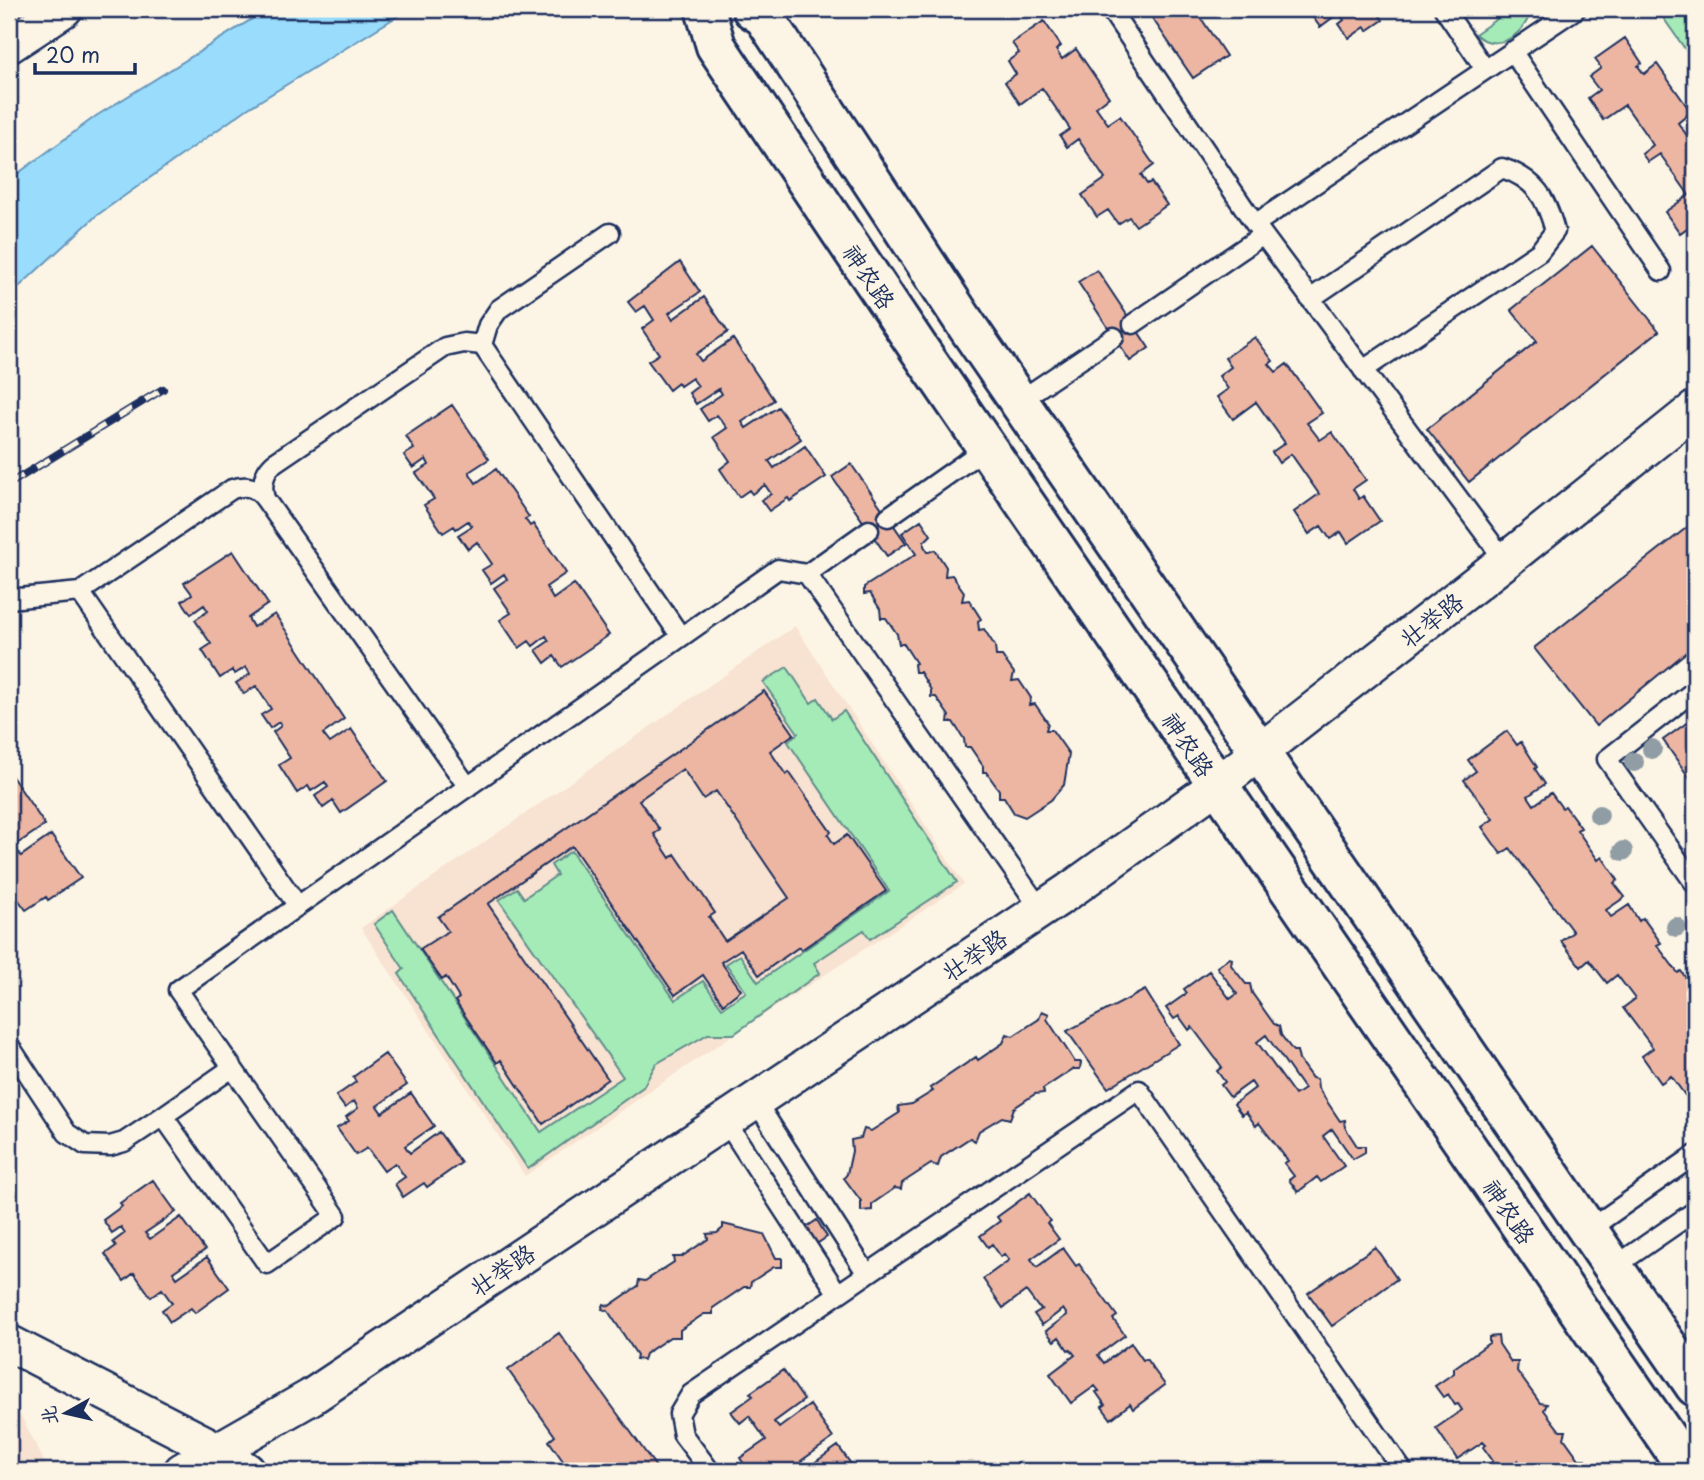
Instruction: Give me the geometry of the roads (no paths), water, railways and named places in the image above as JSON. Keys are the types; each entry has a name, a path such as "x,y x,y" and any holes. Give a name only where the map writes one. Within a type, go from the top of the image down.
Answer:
{"street":[{"path":"9,44 64,9"},
{"name":"神农路","path":"705,9 716,46 986,448 1689,1471"},
{"path":"752,9 764,17 1018,401 1695,1386"},
{"name":"壮举路","path":"182,1471 311,1397 1041,910 1217,785 1695,409"},
{"path":"9,1343 217,1450 247,1471"}],"lane":[{"path":"1110,9 1259,229 1505,561"},
{"path":"1444,9 1485,69"},
{"path":"1133,324 1259,229 1512,51 1556,14 1576,9"},
{"path":"1512,51 1661,271"},
{"path":"1310,299 1502,168 1521,174 1538,188 1555,231 1539,252 1363,370"},
{"path":"482,345 488,325 499,309 610,233"},
{"path":"1018,401 1114,337"},
{"path":"265,499 265,474 274,463 445,347 464,343 482,345 681,638"},
{"path":"888,517 986,448"},
{"path":"9,599 80,592 232,489 250,486 259,491 265,499 468,787"},
{"path":"163,1116 267,1264 336,1216 178,990 778,569 807,574 869,530"},
{"path":"807,574 1041,910"},
{"path":"80,592 298,906"},
{"path":"1695,690 1606,759 1695,884"},
{"path":"9,1045 67,1133 86,1145 110,1146 124,1142 232,1068"},
{"path":"710,1471 683,1434 679,1414 691,1394 1139,1090 1403,1471"},
{"path":"755,1100 867,1274"},
{"path":"724,1120 838,1294"},
{"path":"1588,1230 1695,1155"},
{"path":"1614,1266 1695,1211"}],"water":[{"path":"268,9 409,9 247,109 96,216 9,296 9,180 96,116"}],"railway":[{"path":"9,484 163,389"}]}
